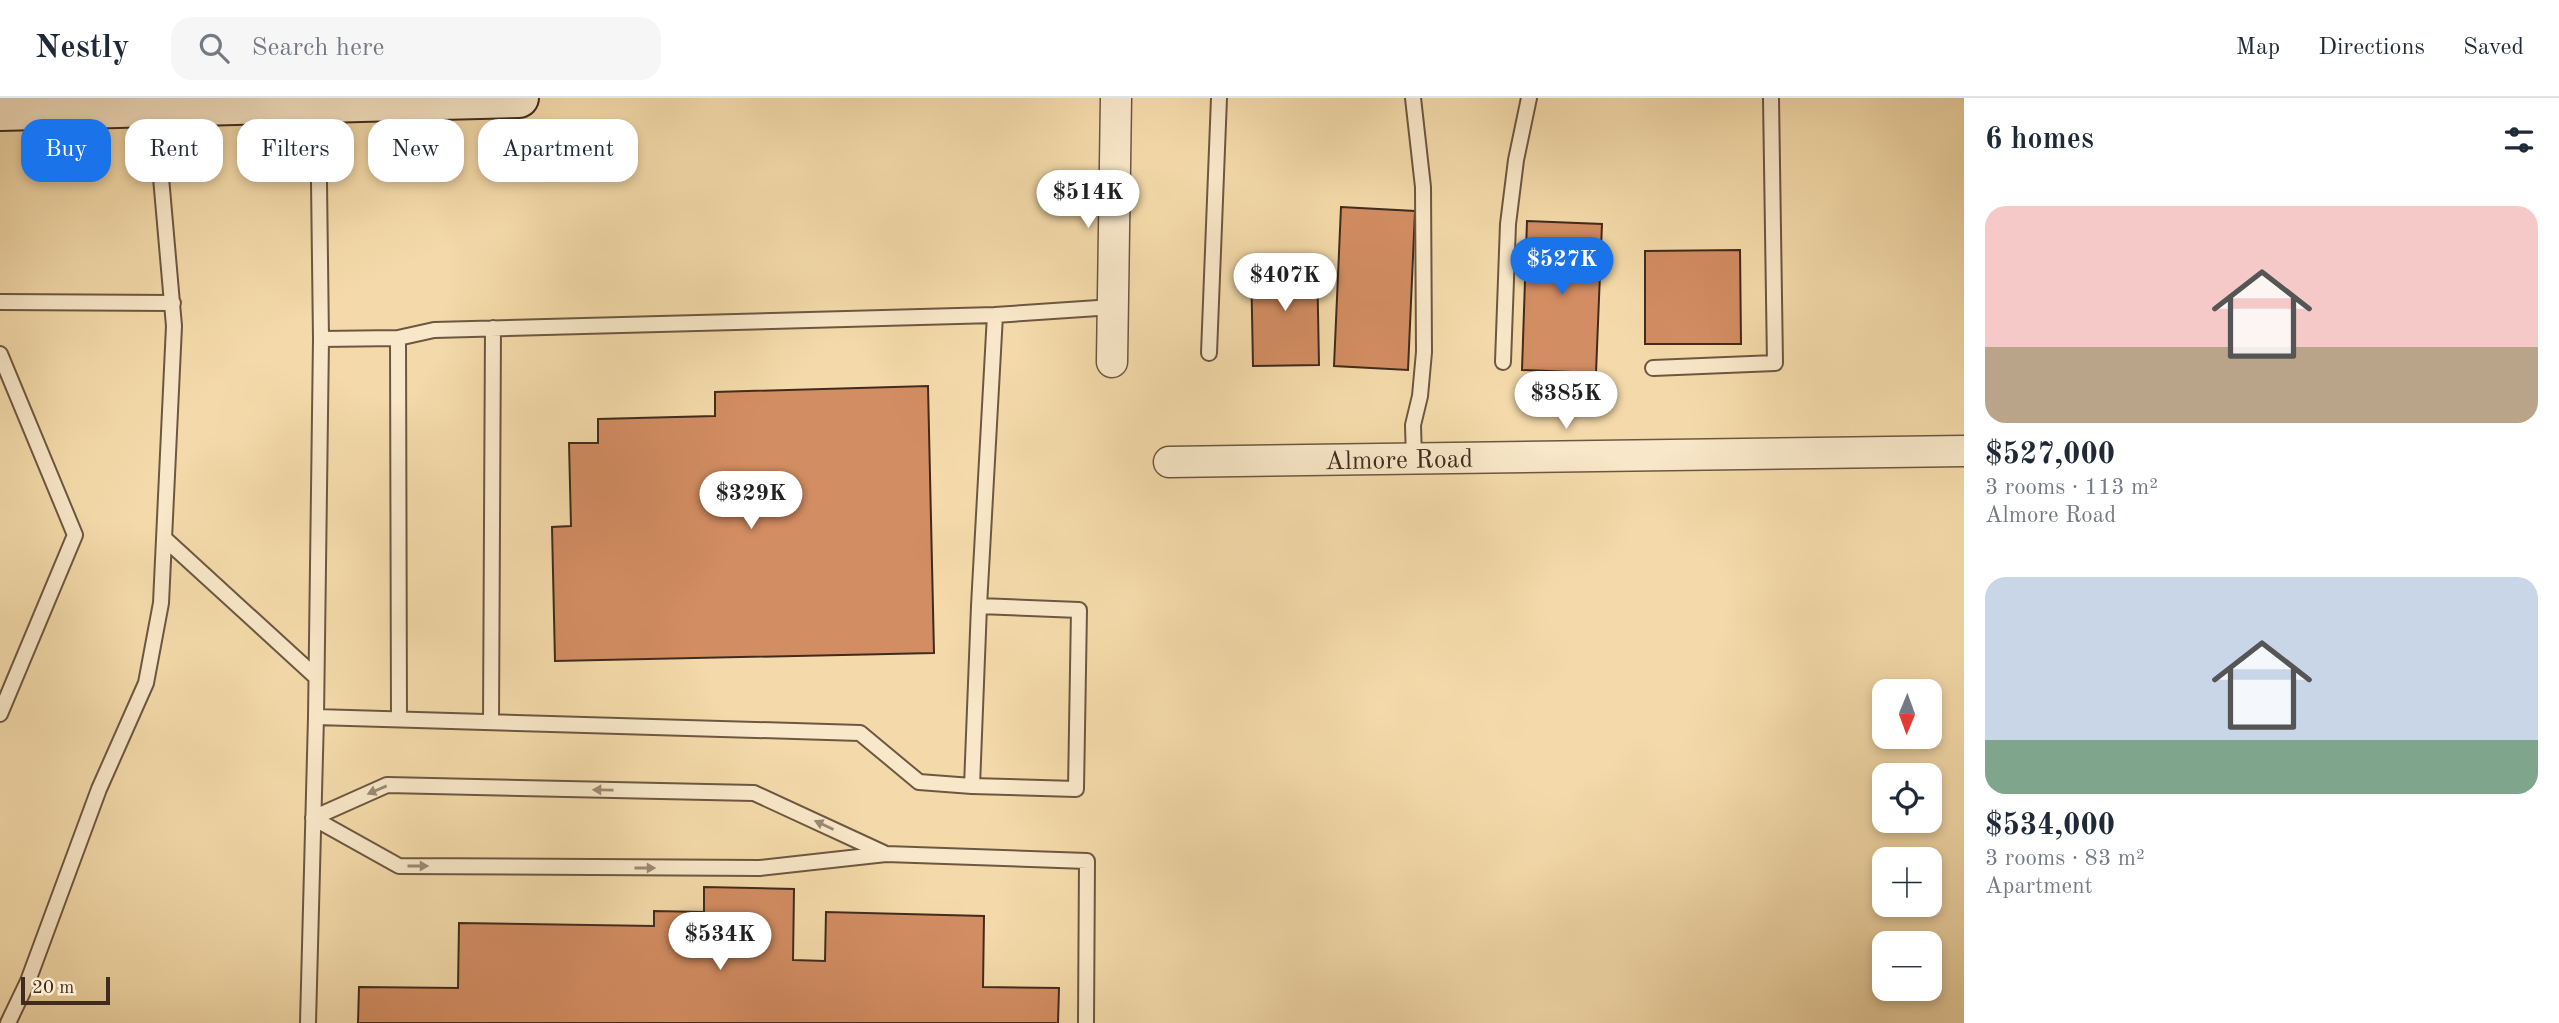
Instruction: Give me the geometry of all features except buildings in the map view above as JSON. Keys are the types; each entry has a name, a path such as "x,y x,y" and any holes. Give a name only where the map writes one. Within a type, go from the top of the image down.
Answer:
{"main road":[{"path":"5,107 519,98"}],"street":[{"path":"1112,362 1116,98"},
{"name":"Almore Road","path":"1169,462 1964,451"}],"lane":[{"path":"1209,354 1219,98"},
{"path":"1413,98 1423,187 1424,352 1420,396 1413,425 1414,459"},
{"path":"1503,362 1508,224 1516,160 1529,98"},
{"path":"1653,368 1775,363 1771,98"},
{"path":"8,1023 28,981 99,789 146,683 161,603 173,303 155,103"},
{"path":"308,1023 316,717 321,340 318,103"},
{"path":"0,302 173,303"},
{"path":"321,340 398,338 434,330 995,315 1113,307"},
{"path":"972,786 978,606 995,315"},
{"path":"491,722 493,328"},
{"path":"398,338 399,719"},
{"path":"0,354 75,535 0,714"},
{"path":"164,538 316,677"},
{"path":"316,717 860,733 919,782 1076,789 1079,610 978,606"},
{"path":"313,818 387,785 754,793 886,854"},
{"path":"313,818 399,866 760,868 886,854 1087,861 1086,1023"}]}
